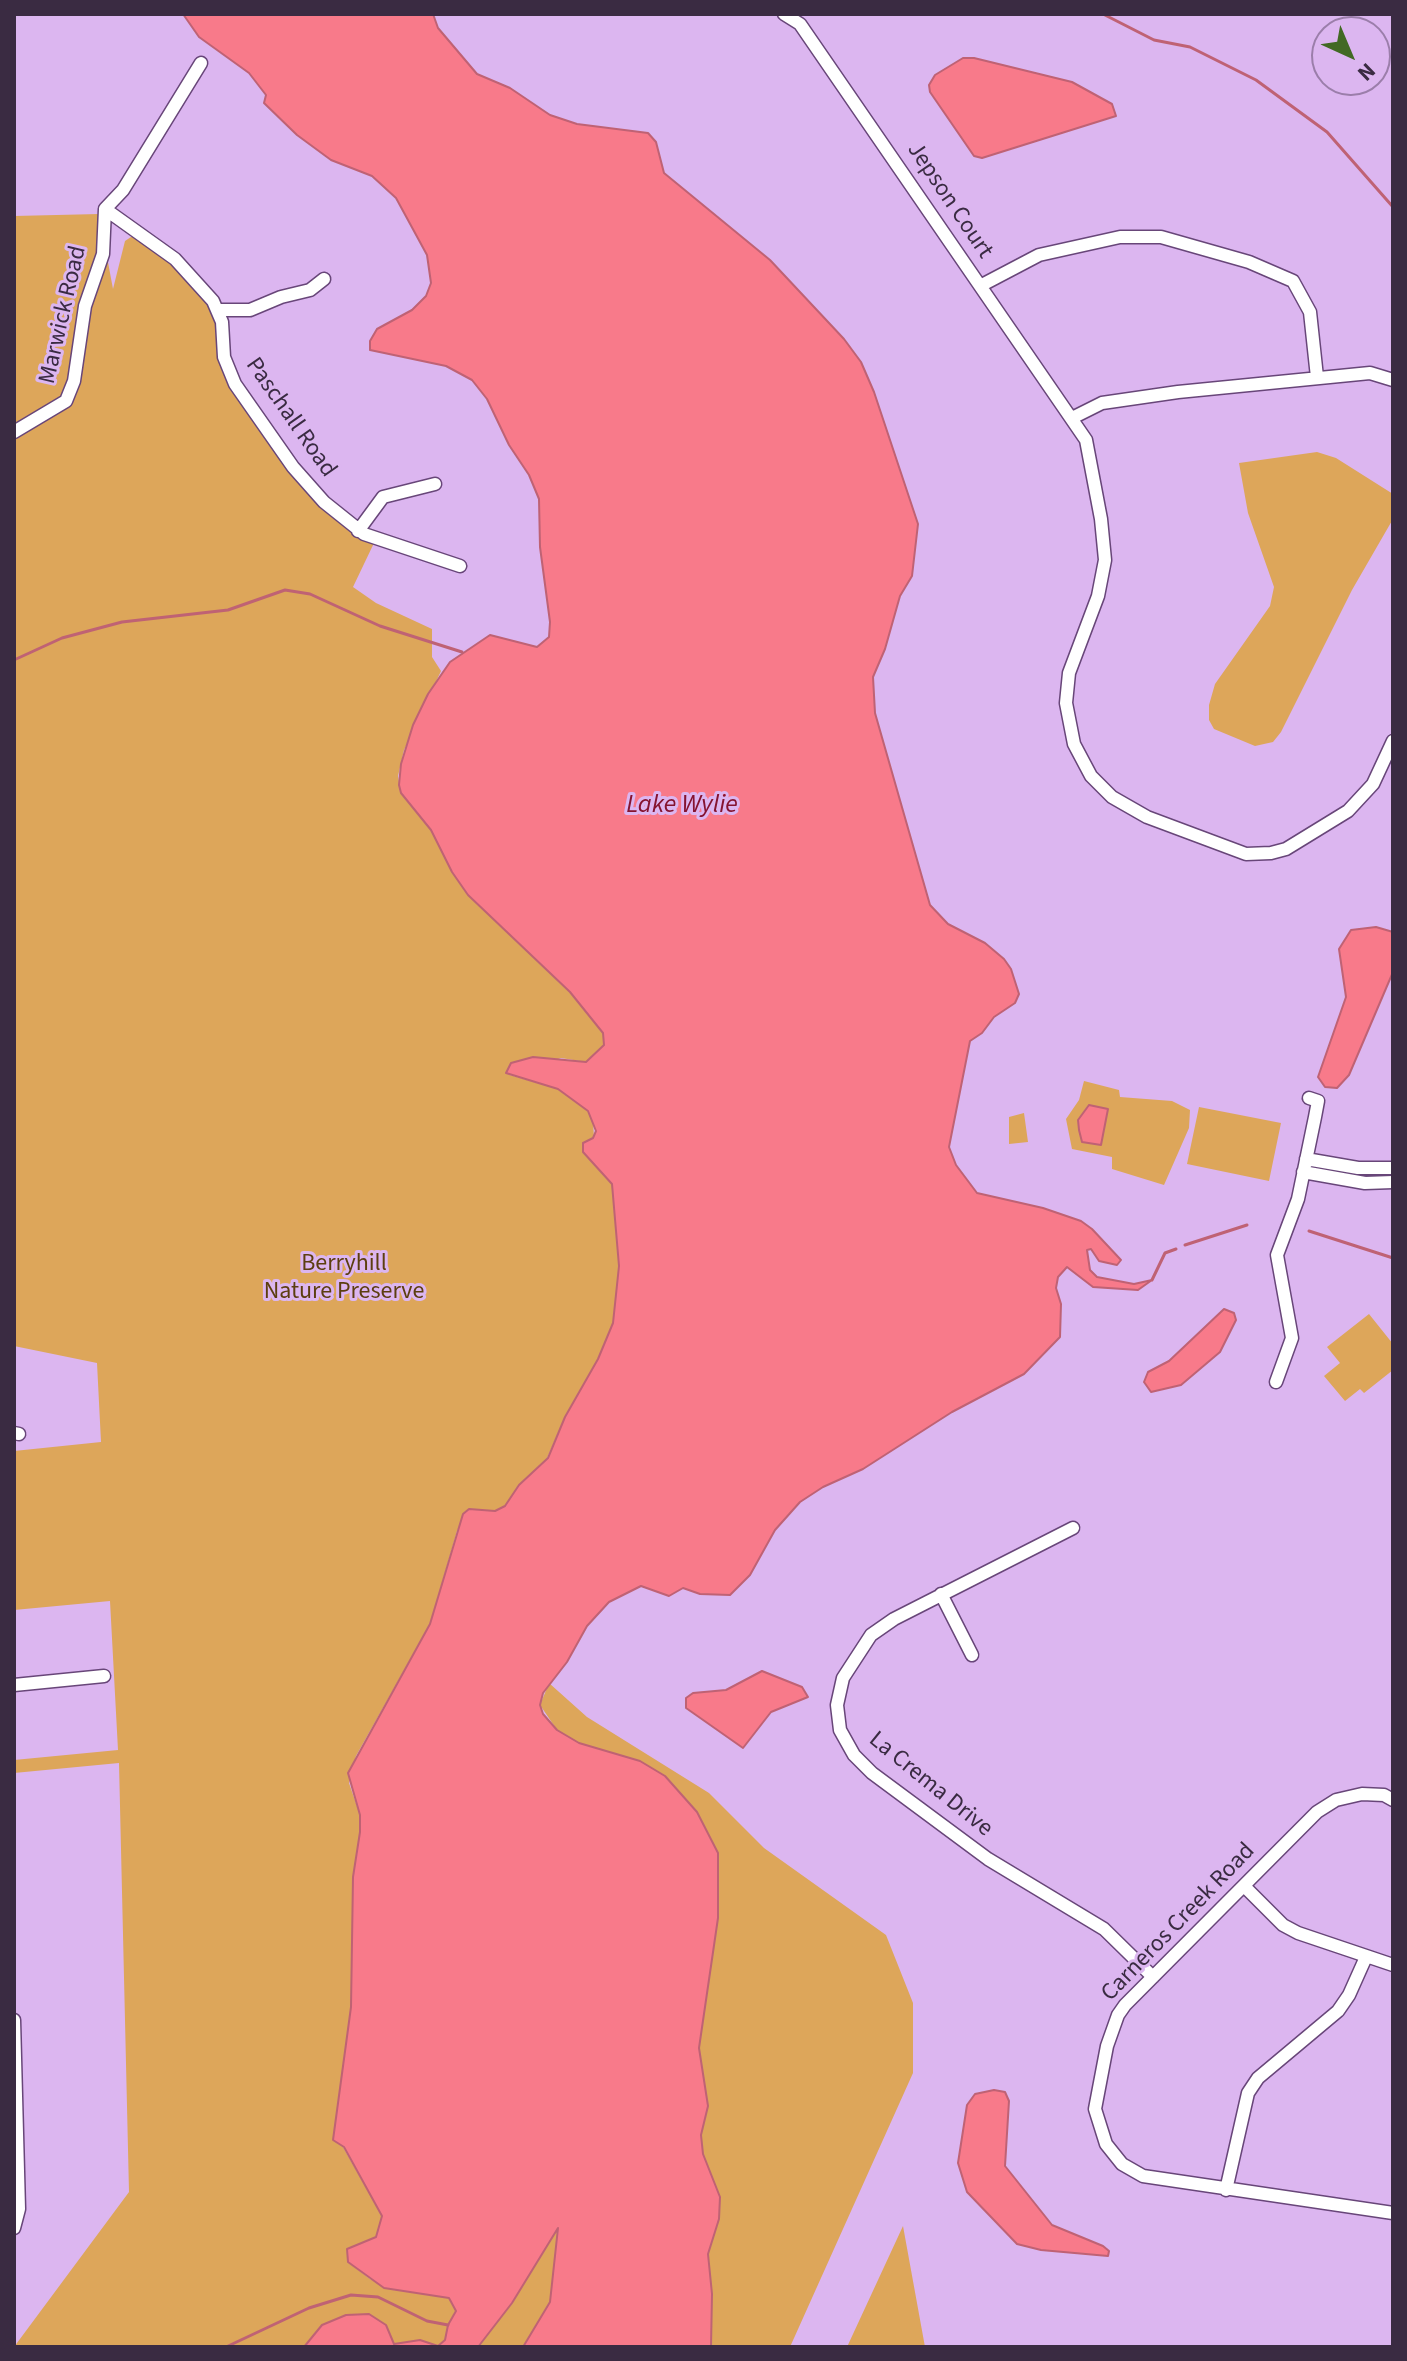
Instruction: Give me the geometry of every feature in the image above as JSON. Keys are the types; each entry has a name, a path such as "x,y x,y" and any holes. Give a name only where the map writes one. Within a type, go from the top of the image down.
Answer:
{"street":[{"name":"Jepson Court","path":"784,14 800,24 1086,440 1101,519 1105,560 1098,596 1069,673 1066,703 1078,752 1091,776 1112,797 1133,811 1246,854 1271,853 1286,849 1348,811 1373,784 1393,741"},
{"path":"201,63 123,190 105,209 175,259 218,310 250,310 281,297 310,290 324,279"},
{"name":"Marwick Road","path":"14,432 66,401 74,381 85,306 103,254 105,209"},
{"path":"980,286 1039,255 1120,237 1161,237 1249,262 1293,281 1310,312 1317,377"},
{"name":"Paschall Road","path":"218,310 224,357 235,384 310,489 358,531 460,566"},
{"path":"1072,418 1102,403 1317,377 1370,373 1393,380"},
{"path":"358,531 383,497 435,484"},
{"path":"1276,1382 1292,1338 1277,1255 1294,1211 1318,1103 1309,1098"},
{"path":"1305,1166 1393,1168"},
{"path":"1305,1166 1365,1183 1393,1182"},
{"name":"La Crema Drive","path":"1073,1528 881,1627 852,1662 837,1705 846,1744 872,1773 988,1859 1104,1929 1153,1977"},
{"path":"941,1594 972,1655"},
{"path":"14,1685 104,1676"},
{"name":"Carneros Creek Road","path":"1393,1800 1384,1795 1362,1794 1336,1800 1317,1812 1125,2005 1113,2027 1096,2096 1100,2133 1122,2164 1143,2176 1393,2213"},
{"path":"1244,1886 1283,1925 1298,1933 1393,1965"},
{"path":"1226,2190 1248,2093 1258,2078 1338,2011 1349,1995 1366,1957"},
{"path":"14,2020 19,2209 14,2228"}],"green space":[{"name":"Berryhill Nature Preserve","path":"99,214 113,289 125,241 131,237 136,236 179,266 218,316 221,355 292,470 374,543 353,587 376,603 432,629 432,657 441,671 404,750 398,776 401,793 431,830 452,872 469,895 570,992 603,1033 605,1045 586,1062 561,1058 510,1075 558,1089 588,1111 593,1121 594,1138 583,1143 583,1152 612,1184 616,1198 619,1266 613,1323 544,1465 519,1485 505,1506 495,1511 469,1509 457,1531 430,1624 356,1756 349,1783 360,1815 360,1832 353,1877 351,2007 333,2139 343,2147 382,2216 376,2237 347,2249 348,2262 370,2279 393,2290 422,2291 449,2298 456,2310 448,2325 446,2340 438,2346 420,2340 394,2344 386,2325 323,2325 304,2347 14,2347 129,2192 119,1763 14,1773 14,1760 118,1750 110,1601 14,1610 14,1451 101,1442 97,1363 14,1346 14,216"},
{"path":"1317,452 1336,458 1393,494 1393,519 1352,590 1281,732 1273,742 1255,746 1214,729 1209,720 1209,705 1215,684 1270,606 1274,587 1248,513 1239,463"},
{"path":"1084,1081 1119,1090 1120,1097 1172,1101 1190,1110 1189,1128 1164,1185 1112,1169 1112,1157 1072,1149 1066,1119 1079,1100"},
{"path":"1199,1107 1281,1123 1269,1181 1187,1164"},
{"path":"1024,1113 1028,1142 1009,1144 1009,1117"},
{"path":"1369,1314 1393,1344 1393,1370 1364,1393 1360,1389 1345,1401 1324,1376 1340,1363 1327,1347"},
{"path":"549,1683 587,1717 709,1793 764,1848 886,1935 913,2003 913,2073 790,2347 711,2347 712,2294 708,2254 719,2219 703,2154 701,2135 708,2106 699,2048 718,1918 718,1853 697,1812 665,1776 640,1761 579,1743 557,1730 540,1705"},
{"path":"559,2226 550,2302 523,2347 478,2347 512,2303"},
{"path":"903,2226 925,2347 847,2347"}],"water":[{"name":"Lake Wylie","path":"183,14 433,14 438,28 477,74 510,88 550,115 577,124 648,133 656,142 664,173 770,260 844,339 861,362 874,392 918,524 912,576 900,596 885,649 873,677 875,713 930,905 948,924 985,943 1004,959 1011,969 1019,994 1015,1003 994,1017 982,1033 970,1041 949,1147 956,1165 977,1193 1043,1208 1081,1221 1092,1229 1121,1260 1117,1265 1099,1261 1091,1249 1087,1250 1090,1270 1097,1277 1134,1284 1152,1280 1138,1290 1093,1287 1067,1267 1058,1277 1056,1288 1061,1304 1060,1337 1024,1374 952,1412 863,1469 823,1487 800,1502 775,1530 750,1575 730,1595 700,1594 683,1588 669,1596 641,1586 609,1602 587,1626 567,1662 543,1693 540,1705 543,1714 557,1730 579,1743 640,1761 665,1776 697,1812 718,1853 718,1918 699,2048 708,2106 701,2135 703,2154 720,2197 719,2219 708,2254 712,2294 711,2347 523,2347 550,2302 558,2228 512,2303 478,2347 304,2347 322,2325 346,2315 369,2314 386,2325 394,2344 420,2340 438,2346 445,2340 448,2325 456,2311 449,2298 384,2288 348,2262 347,2249 376,2237 382,2216 344,2147 333,2140 351,2007 353,1877 360,1832 360,1815 348,1773 430,1624 463,1514 469,1509 495,1511 505,1506 519,1485 548,1458 565,1417 598,1359 613,1323 619,1266 612,1184 583,1152 583,1143 593,1138 596,1131 588,1111 558,1089 506,1073 511,1063 533,1057 586,1062 604,1045 603,1033 570,992 468,895 452,872 431,830 401,793 399,785 401,764 413,725 428,694 450,662 490,635 537,647 549,637 550,622 540,547 539,499 487,399 472,380 446,366 370,350 370,341 377,329 412,310 426,296 431,283 427,255 396,198 372,176 331,160 297,135 264,103 266,95 249,73 199,37"},
{"path":"963,58 1072,82 1112,104 1116,116 982,158 974,156 930,92 929,85 935,75"},
{"path":"1376,927 1393,932 1393,972 1349,1075 1337,1088 1325,1087 1318,1077 1346,997 1339,949 1351,930"},
{"path":"1089,1105 1108,1109 1101,1145 1082,1142 1078,1120"},
{"path":"1224,1309 1234,1313 1236,1320 1220,1352 1181,1385 1151,1392 1144,1382 1148,1372 1169,1361"},
{"path":"762,1671 802,1687 808,1697 771,1712 743,1748 686,1708 686,1698 693,1693 726,1690"},
{"path":"994,2090 1005,2092 1009,2101 1005,2166 1052,2225 1103,2246 1109,2251 1108,2256 1041,2250 1017,2244 967,2192 958,2163 967,2105 975,2094"}],"waterway":[{"path":"1103,14 1154,40 1190,47 1256,80 1327,132 1393,207"},
{"path":"14,660 62,638 122,622 228,610 285,590 310,594 380,626 462,652"},
{"path":"1185,1245 1247,1225"},
{"path":"1309,1231 1393,1258"},
{"path":"1152,1280 1165,1253 1176,1249"},
{"path":"226,2347 309,2308 351,2295 378,2297 427,2321 448,2325"}]}
